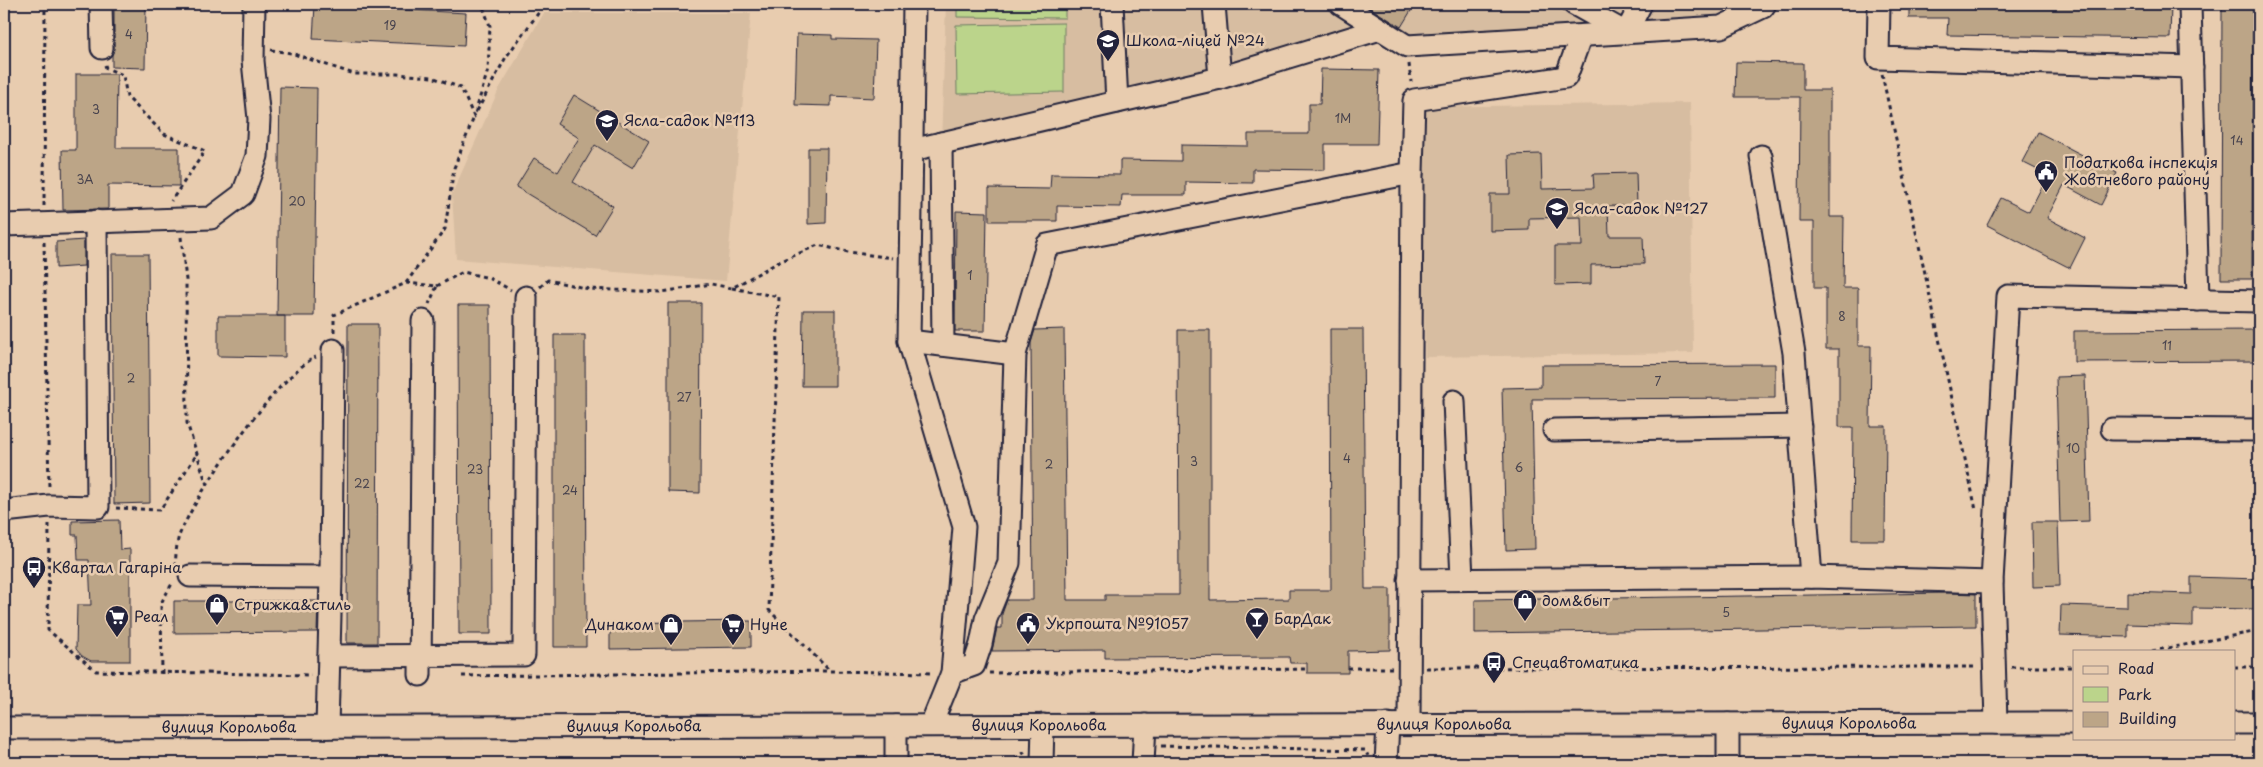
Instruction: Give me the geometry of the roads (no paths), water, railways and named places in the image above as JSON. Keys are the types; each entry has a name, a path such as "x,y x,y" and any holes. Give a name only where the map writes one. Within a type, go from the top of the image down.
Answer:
{"street":[{"path":"102,4 102,48"},
{"path":"4,225 211,218 242,194 258,156 258,119 253,50 254,4"},
{"path":"914,4 909,342 964,527 952,673 931,726"},
{"path":"1112,4 1117,102"},
{"path":"1214,4 1220,78"},
{"path":"1341,4 1407,46 1721,27 1763,7 1765,4"},
{"path":"1574,4 1626,33"},
{"path":"1626,33 1641,4"},
{"path":"1879,4 1878,58 2192,66"},
{"path":"2190,4 2198,300"},
{"path":"912,150 1220,78 1380,29"},
{"path":"1409,724 1414,100 1566,77 1581,36"},
{"path":"941,143 943,345"},
{"path":"1761,156 1794,353 1811,577"},
{"path":"952,673 974,665 981,644 986,618 1009,563 1015,354 1047,245 1412,173"},
{"path":"4,511 49,506 98,507 96,221"},
{"path":"1996,723 1992,582 2008,296 2259,301"},
{"path":"329,656 420,654 524,655 526,297"},
{"path":"420,676 423,321"},
{"path":"909,342 1015,354"},
{"path":"327,727 331,577 333,350"},
{"path":"1454,402 1462,579"},
{"path":"1554,430 1800,426"},
{"path":"2112,429 2259,430"},
{"path":"190,576 331,577"},
{"path":"1409,580 1811,577 1992,582"},
{"name":"вулиця Корольова","path":"4,728 931,726 1043,745 1144,745 1388,724 2073,723"},
{"path":"2236,723 2259,723"},
{"path":"1386,763 1388,724"},
{"path":"1728,724 1728,761"},
{"path":"896,726 896,763"}],"place":[{"name":"Школа-ліцей №24","path":"1108,62"},
{"name":"Ясла-садок №113","path":"607,142"},
{"name":"Податкова інспекція Жовтневого району","path":"2046,193"},
{"name":"Ясла-садок №127","path":"1557,230"},
{"name":"Квартал Гагаріна","path":"34,589"},
{"name":"дом&быт","path":"1525,622"},
{"name":"Стрижка&стиль","path":"217,626"},
{"name":"Реал","path":"117,638"},
{"name":"БарДак","path":"1257,640"},
{"name":"Укрпошта №91057","path":"1028,645"},
{"name":"Динаком","path":"671,646"},
{"name":"Нуне","path":"733,646"},
{"name":"Спецавтоматика","path":"1494,684"}]}
